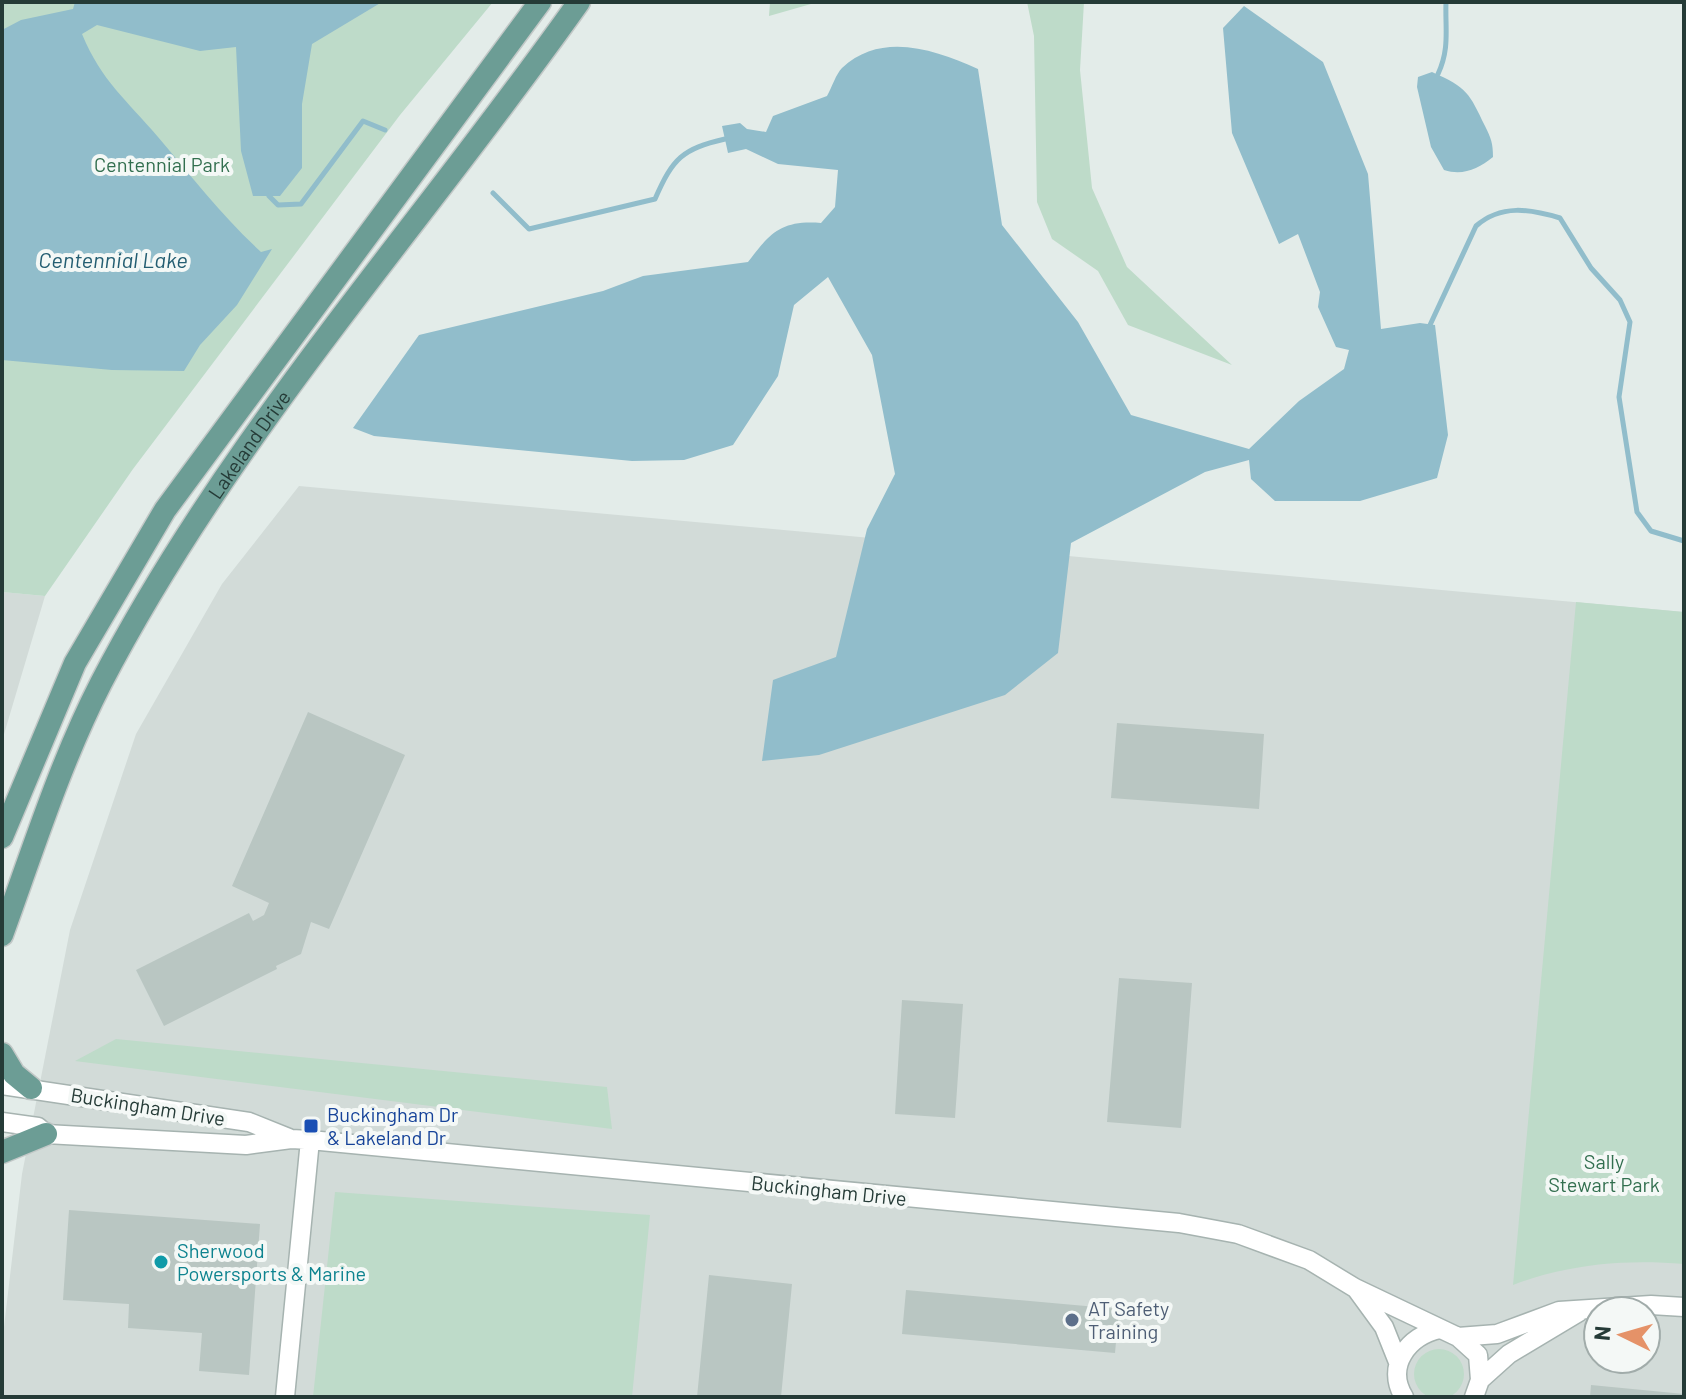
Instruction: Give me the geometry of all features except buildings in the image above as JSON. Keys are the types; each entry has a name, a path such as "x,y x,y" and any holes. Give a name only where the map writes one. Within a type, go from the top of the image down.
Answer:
{"main road":[{"name":"Lakeland Drive","path":"2,837 75,663 165,510 540,2"},
{"name":"Lakeland Drive","path":"2,935 67,755 101,682 187,537 255,437 579,2"},
{"path":"2,1054 14,1074 31,1088"},
{"path":"2,1152 46,1134"}],"street":[{"name":"Buckingham Drive","path":"2,1085 249,1122 301,1140"},
{"name":"Buckingham Drive","path":"2,1122 38,1127 46,1134 246,1145 301,1140 1179,1223 1252,1239 1309,1260 1355,1288 1458,1337"},
{"path":"285,1397 301,1140"},
{"name":"Buckingham Drive","path":"1355,1288 1384,1327 1398,1362 1397,1383 1404,1397"},
{"path":"1458,1337 1497,1334 1559,1311 1651,1305 1684,1307"},
{"path":"1477,1388 1509,1354 1579,1312"},
{"path":"1398,1362 1417,1337 1440,1329"},
{"path":"1458,1337 1478,1355 1477,1388"}],"shaded area":[{"path":"299,486 1684,612 1684,1397 2,1397 2,1344 22,1174 70,930 136,734 222,584"},
{"path":"2,592 45,596 2,741"}],"green space":[{"name":"Centennial Park","path":"2,2 493,2 400,115 133,469 45,596 2,592"},
{"path":"770,2 818,2 769,16"},
{"path":"1027,2 1084,2 1080,70 1092,188 1127,267 1232,365 1128,325 1098,271 1052,239 1037,202 1034,36"},
{"name":"Sally Stewart Park","path":"1576,602 1684,612 1684,1264 1640,1262 1597,1265 1555,1272 1513,1285"},
{"path":"116,1039 607,1087 612,1129 75,1061"},
{"path":"335,1192 650,1215 632,1397 313,1397"},
{"path":"1439,1349 1456,1357 1464,1374 1456,1391 1439,1399 1422,1391 1414,1374 1422,1357"}],"water":[{"name":"Centennial Lake","path":"75,2 382,2 312,44 302,104 302,168 280,196 253,196 241,151 236,47 200,51 97,25 82,34 106,78 220,210 261,252 272,249 237,305 200,345 184,371 112,370 2,360 2,30 21,20 73,9"},
{"path":"1244,6 1323,62 1368,174 1381,329 1420,323 1435,325 1448,435 1437,478 1360,501 1275,501 1251,479 1249,460 1205,472 1071,543 1058,653 1005,695 819,755 762,761 773,680 836,657 867,529 895,474 872,355 828,277 794,305 778,376 733,445 684,460 632,461 374,436 353,428 419,335 603,291 643,276 748,262 778,230 796,224 821,223 835,207 838,170 778,164 746,149 728,153 722,126 740,123 747,129 766,132 773,116 827,96 842,68 858,57 891,47 927,51 978,69 1002,225 1078,322 1131,415 1249,449 1299,401 1344,369 1349,350 1336,347 1318,307 1320,292 1298,234 1279,244 1232,133 1223,28"},
{"path":"1432,72 1466,93 1489,134 1493,157 1476,168 1464,172 1444,170 1431,147 1417,87 1418,77"}],"waterway":[{"path":"1438,74 1446,47 1446,2"},
{"path":"269,196 278,205 301,204 363,121 385,130"},
{"path":"493,193 529,229 655,199 667,174 681,157 698,147 725,139"},
{"path":"1430,325 1476,226 1495,214 1516,210 1560,218 1591,268 1620,300 1630,322 1619,397 1637,512 1651,531 1684,541"}],"place":[{"name":"Buckingham Dr & Lakeland Dr","path":"311,1126"},
{"name":"Sherwood Powersports & Marine","path":"161,1262"},
{"name":"AT Safety Training","path":"1072,1320"}]}
